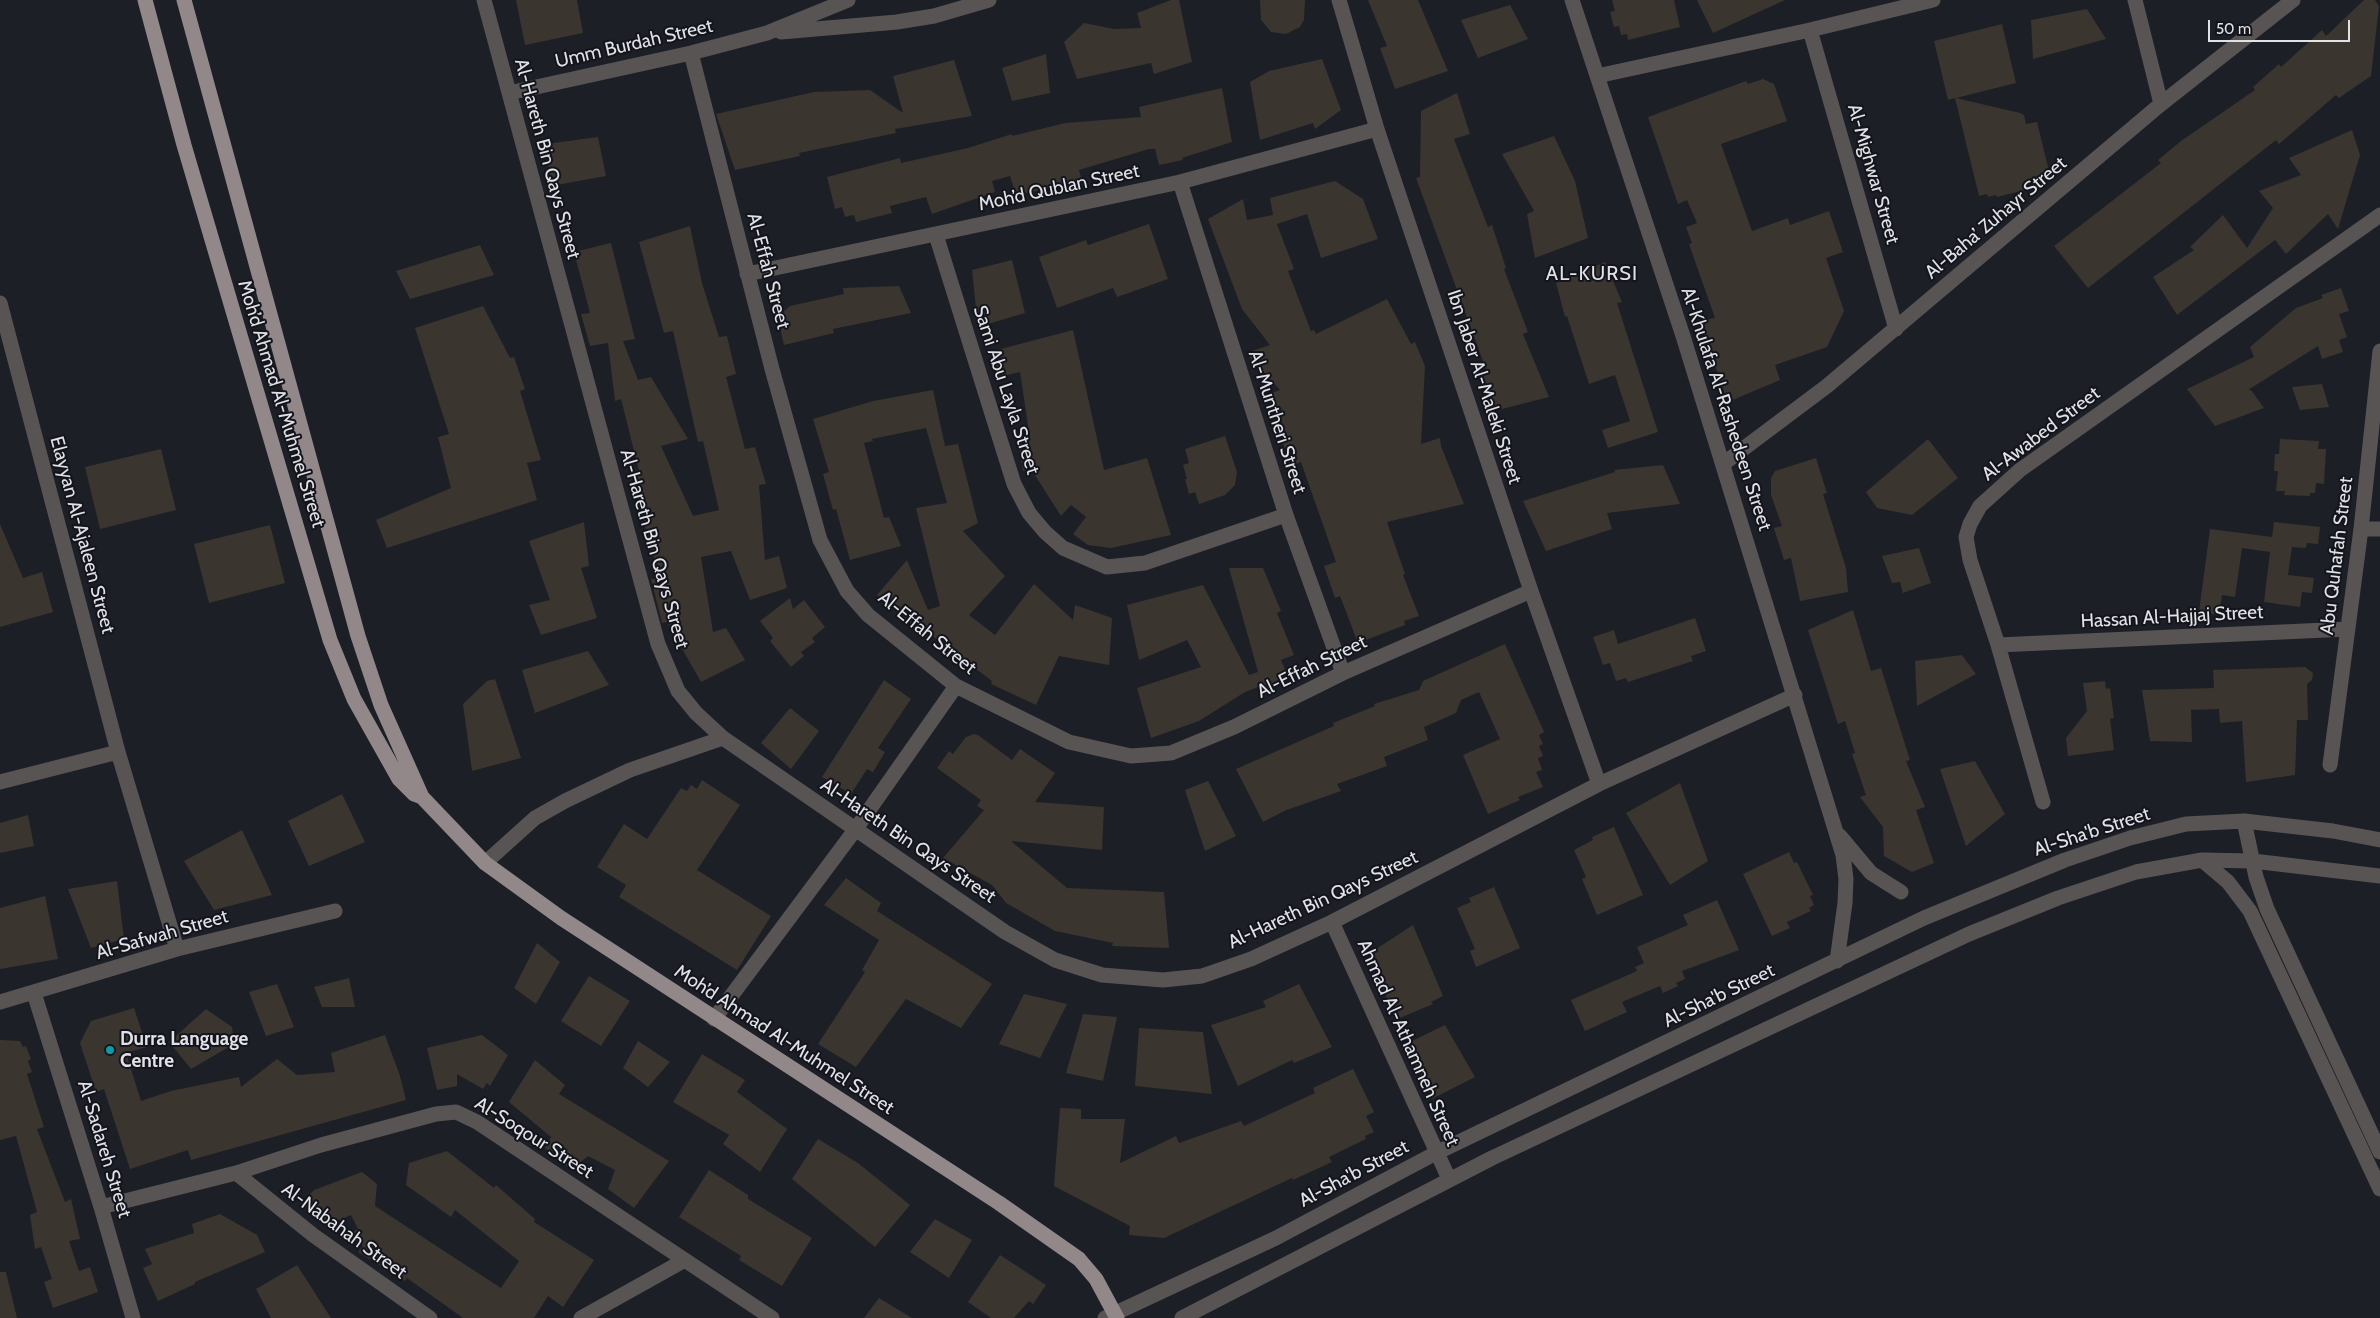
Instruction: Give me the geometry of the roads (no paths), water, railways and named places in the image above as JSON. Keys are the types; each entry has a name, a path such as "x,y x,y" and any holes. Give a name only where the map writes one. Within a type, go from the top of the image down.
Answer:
{"main road":[{"name":"Moh’d Ahmad Al-Muhmel Street","path":"145,0 184,145 330,640 342,672 371,731 403,783 414,794 422,797"},
{"name":"Moh’d Ahmad Al-Muhmel Street","path":"184,0 358,636 381,705 422,797 485,863 561,918 1044,1234 1079,1259 1096,1279 1112,1316"}],"street":[{"name":"Al-Hareth Bin Qays Street","path":"484,0 658,644 678,691 696,713 723,738 1005,932 1055,960 1102,975 1163,980 1202,976 1251,959 1332,922 1599,784 1795,695"},
{"name":"Umm Burdah Street","path":"509,93 691,53 767,33 848,0"},
{"name":"Umm Burdah Street","path":"767,33 897,22 934,16 988,0"},
{"name":"Ibn Jaber Al-Maleki Street","path":"1339,0 1377,128 1531,590 1599,784"},
{"name":"Al-Khulafa Al-Rashedeen Street","path":"1572,0 1723,464 1843,855 1846,879 1837,961"},
{"path":"1597,76 1810,30 1933,0"},
{"path":"2135,0 2161,104"},
{"name":"Al-Baha’ Zuhayr Street","path":"1723,464 1827,386 2161,104 2294,0"},
{"name":"Al-Mighwar Street","path":"1810,30 1896,329"},
{"name":"Al-Effah Street","path":"691,53 747,274 820,540 847,591 868,615 956,686 1069,742 1130,756 1171,753 1234,727 1343,673 1531,590"},
{"name":"Moh’d Qublan Street","path":"747,274 1180,182 1377,128"},
{"name":"Al-Muntheri Street","path":"1180,182 1286,515 1343,673"},
{"name":"Al-Awabed Street","path":"2043,802 1998,645 1970,560 1966,537 1970,524 1980,506 2020,470 2380,215"},
{"name":"Sami Abu Layla Street","path":"936,235 1014,484 1029,513 1045,532 1063,548 1107,567 1145,564 1286,515"},
{"name":"Elayyan Al-Ajaleen Street","path":"0,303 3,329 118,752 176,949"},
{"name":"Abu Quhafah Street","path":"2330,765 2361,529 2380,351"},
{"path":"2361,529 2380,529"},
{"name":"Hassan Al-Hajjaj Street","path":"1998,645 2348,629"},
{"path":"714,1019 855,830 956,686"},
{"path":"485,863 535,818 565,801 630,770 723,738"},
{"path":"0,782 118,752"},
{"path":"2244,821 2267,909 2380,1152"},
{"name":"Al-Sha'b Street","path":"1112,1316 1276,1238 1436,1154 1924,918 2064,860 2130,838 2186,824 2244,821 2333,831 2380,840"},
{"name":"Al-Khulafa Al-Rashedeen Street","path":"1836,831 1871,873 1901,892"},
{"path":"2202,860 2228,882 2250,911 2380,1189"},
{"path":"1182,1318 1449,1179 1969,934 2058,898 2136,872 2202,860 2253,861 2380,876"},
{"name":"Al-Safwah Street","path":"0,1002 176,949 335,911"},
{"name":"Ahmad Al-Athamneh Street","path":"1332,922 1449,1179"},
{"name":"Al-Sadareh Street","path":"34,993 101,1206 133,1318"},
{"name":"Al-Soqour Street","path":"101,1206 236,1173 321,1145 436,1114 456,1112 477,1122 772,1318"},
{"name":"Al-Nabahah Street","path":"236,1173 313,1235 430,1318"},
{"path":"580,1318 685,1260"}],"place":[{"name":"Durra Language Centre","path":"110,1050"}],"district":[{"name":"AL-KURSI","path":"1592,274"}]}
